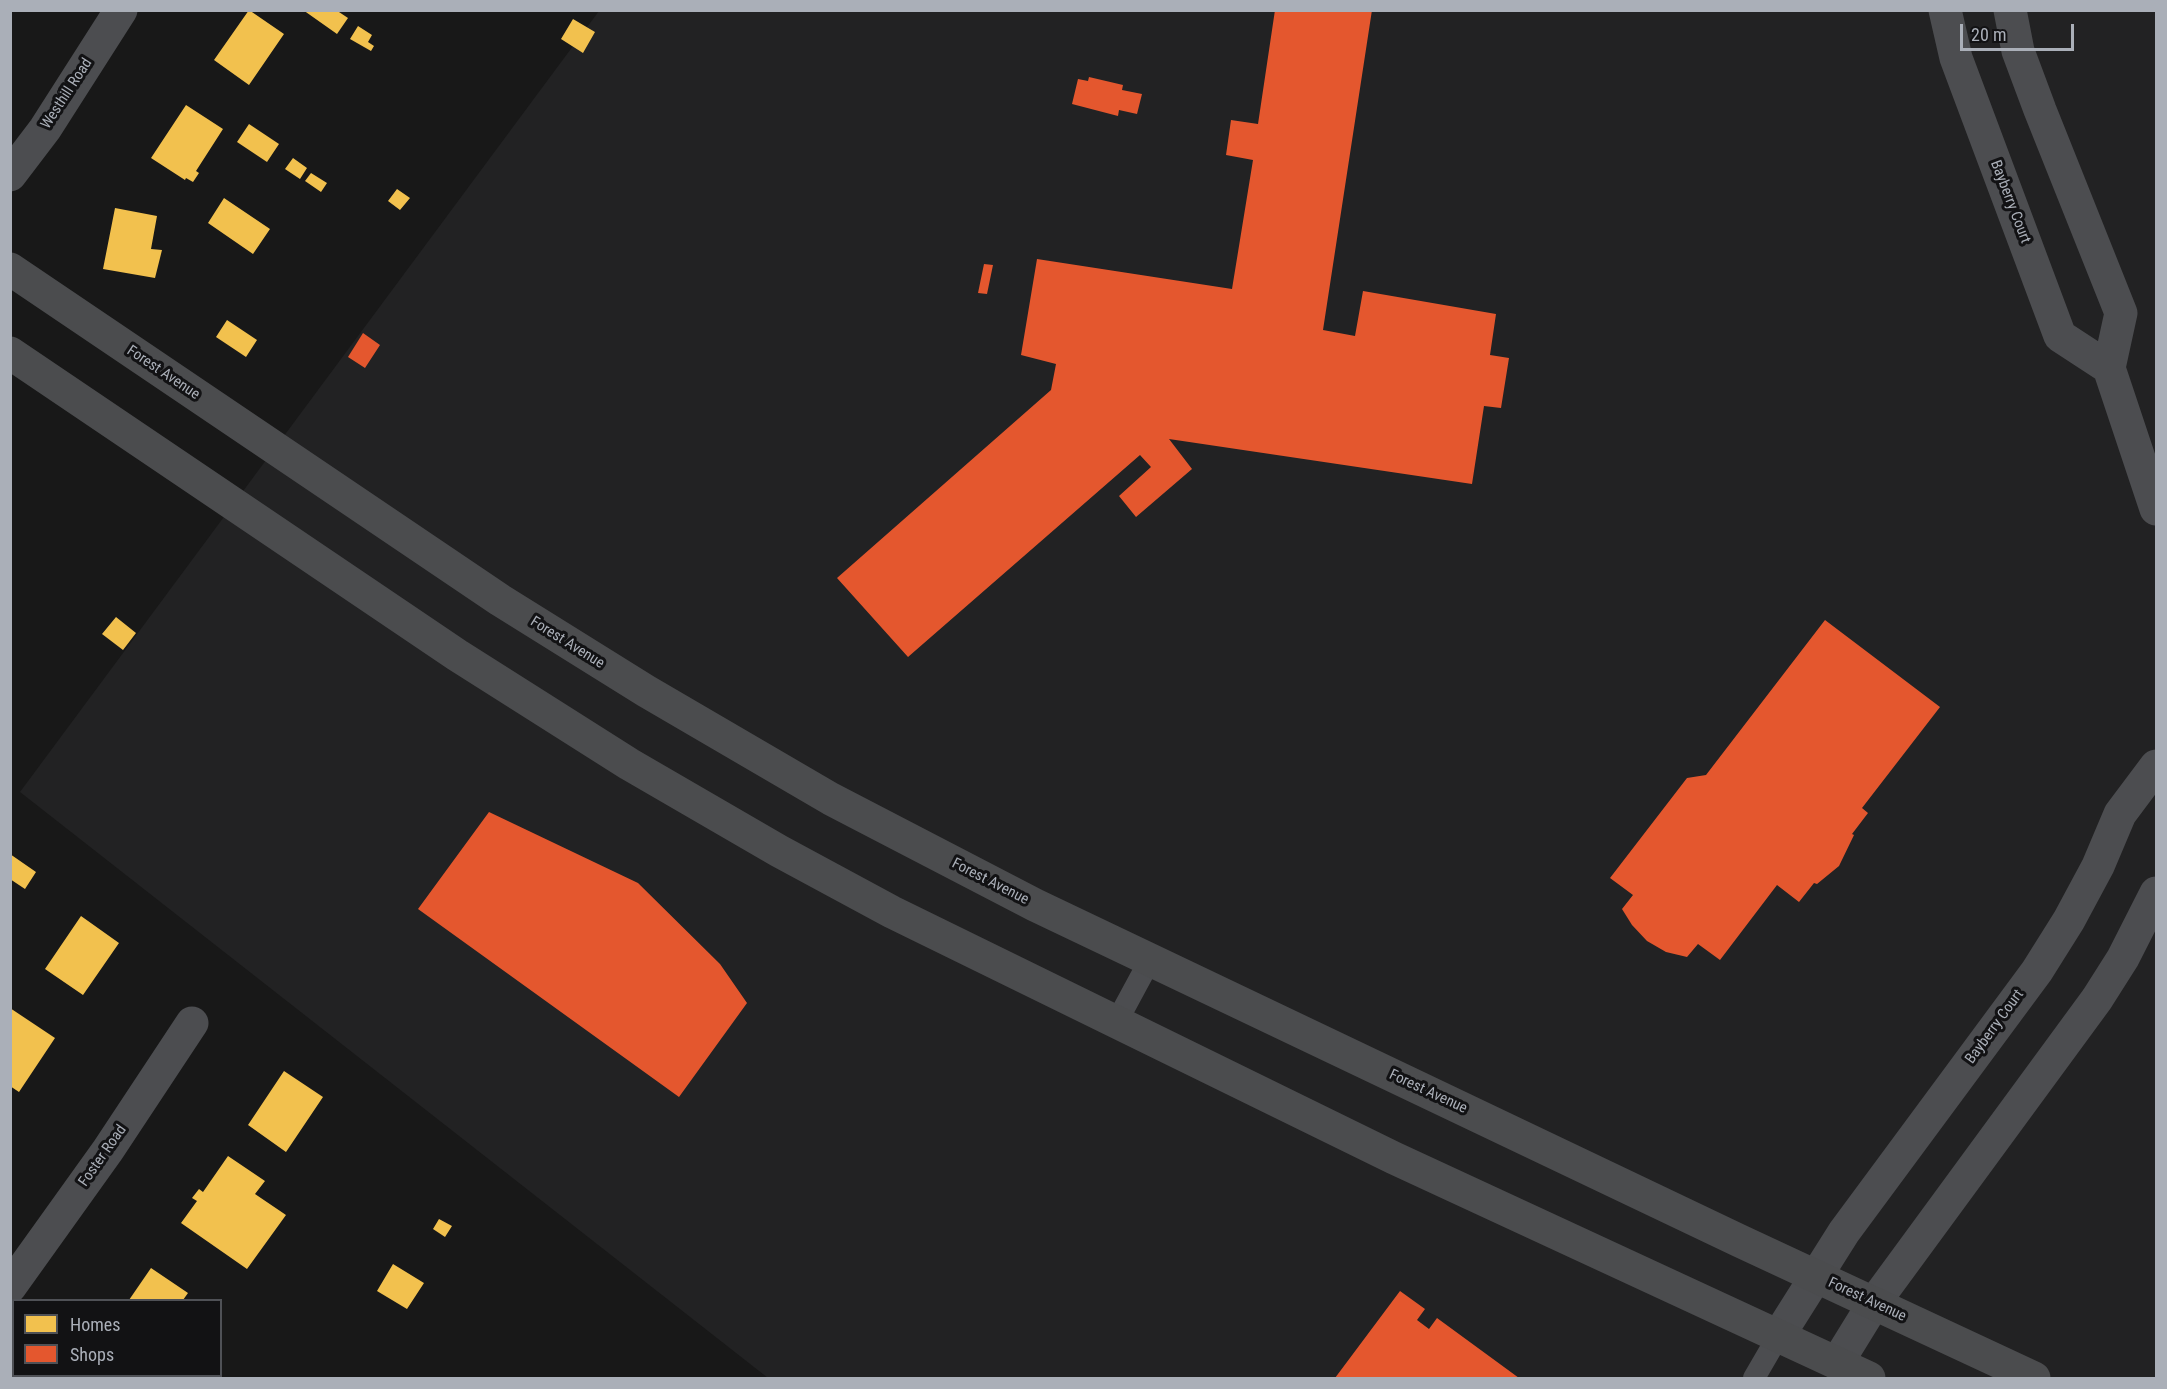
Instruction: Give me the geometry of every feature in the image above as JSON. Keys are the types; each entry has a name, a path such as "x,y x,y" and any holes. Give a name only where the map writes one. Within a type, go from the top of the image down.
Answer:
{"main road":[{"name":"Forest Avenue","path":"10,269 500,600 646,692 764,761 888,829 1035,905 2034,1378"},
{"path":"10,352 457,655 629,764 779,851 892,912 1394,1158 1779,1335 1832,1371 1869,1378"}],"street":[{"name":"Westhill Road","path":"10,175 45,129 121,10"},
{"name":"Bayberry Court","path":"1945,10 1956,58 2060,336 2109,368"},
{"path":"2010,10 2018,51 2121,313 2109,368 2157,509"},
{"name":"Bayberry Court","path":"1779,1335 1844,1232 2037,971 2069,920 2098,866 2120,814 2157,766"},
{"path":"1832,1371 1874,1303 2097,999 2123,958 2157,893"},
{"name":"Foster Road","path":"10,1287 108,1150 192,1023"}],"lane":[{"path":"1116,1023 1150,960"},
{"path":"1754,1378 1779,1335"}],"shaded area":[{"path":"599,11 2156,11 2156,1378 768,1378 20,792"}],"building: Homes":[{"path":"249,10 284,34 249,85 214,60"},
{"path":"303,10 336,10 348,18 337,34"},
{"path":"573,19 595,32 583,53 561,39"},
{"path":"358,26 372,35 368,42 374,46 371,51 350,39"},
{"path":"186,105 223,129 196,171 199,173 193,182 186,178 185,180 151,158"},
{"path":"249,124 279,144 267,162 237,142"},
{"path":"293,158 307,168 300,179 285,169"},
{"path":"311,173 327,183 321,192 305,181"},
{"path":"397,189 410,198 400,210 388,201"},
{"path":"224,198 270,229 253,254 208,223"},
{"path":"115,208 157,216 151,249 162,250 155,278 103,269"},
{"path":"227,320 257,340 246,357 216,337"},
{"path":"116,617 136,633 123,650 102,634"},
{"path":"10,854 36,872 25,889 10,879"},
{"path":"81,916 119,943 83,995 45,969"},
{"path":"10,1008 55,1038 19,1092 10,1086"},
{"path":"284,1071 323,1097 286,1152 248,1125"},
{"path":"228,1156 265,1181 255,1194 286,1215 247,1269 181,1223 197,1201 192,1198 199,1189 203,1192"},
{"path":"439,1219 452,1226 445,1237 433,1229"},
{"path":"393,1264 424,1283 407,1309 377,1291"},
{"path":"151,1268 188,1293 184,1299 130,1299"},
{"path":"104,1377 107,1378 76,1378"}],"building: Shops":[{"path":"1275,10 1372,10 1323,330 1355,336 1363,291 1496,314 1490,355 1509,358 1501,408 1484,406 1472,484 1169,439 1192,469 1136,517 1119,496 1151,467 1140,455 908,657 837,578 1051,390 1056,364 1021,355 1037,259 1232,289 1253,160 1226,155 1231,120 1258,124"},
{"path":"1089,77 1123,85 1122,90 1142,94 1137,114 1119,110 1118,116 1072,104 1078,79 1088,81"},
{"path":"984,264 993,265 987,294 978,293"},
{"path":"363,333 380,345 365,368 348,357"},
{"path":"1825,620 1940,707 1862,808 1868,813 1852,834 1854,835 1839,866 1817,884 1814,883 1799,902 1777,885 1720,960 1698,944 1687,957 1666,952 1647,941 1632,925 1622,909 1633,895 1610,878 1687,778 1706,775"},
{"path":"489,812 638,883 720,964 747,1003 679,1097 418,909"},
{"path":"1400,1291 1425,1309 1417,1320 1429,1329 1437,1318 1519,1378 1335,1378"}]}
